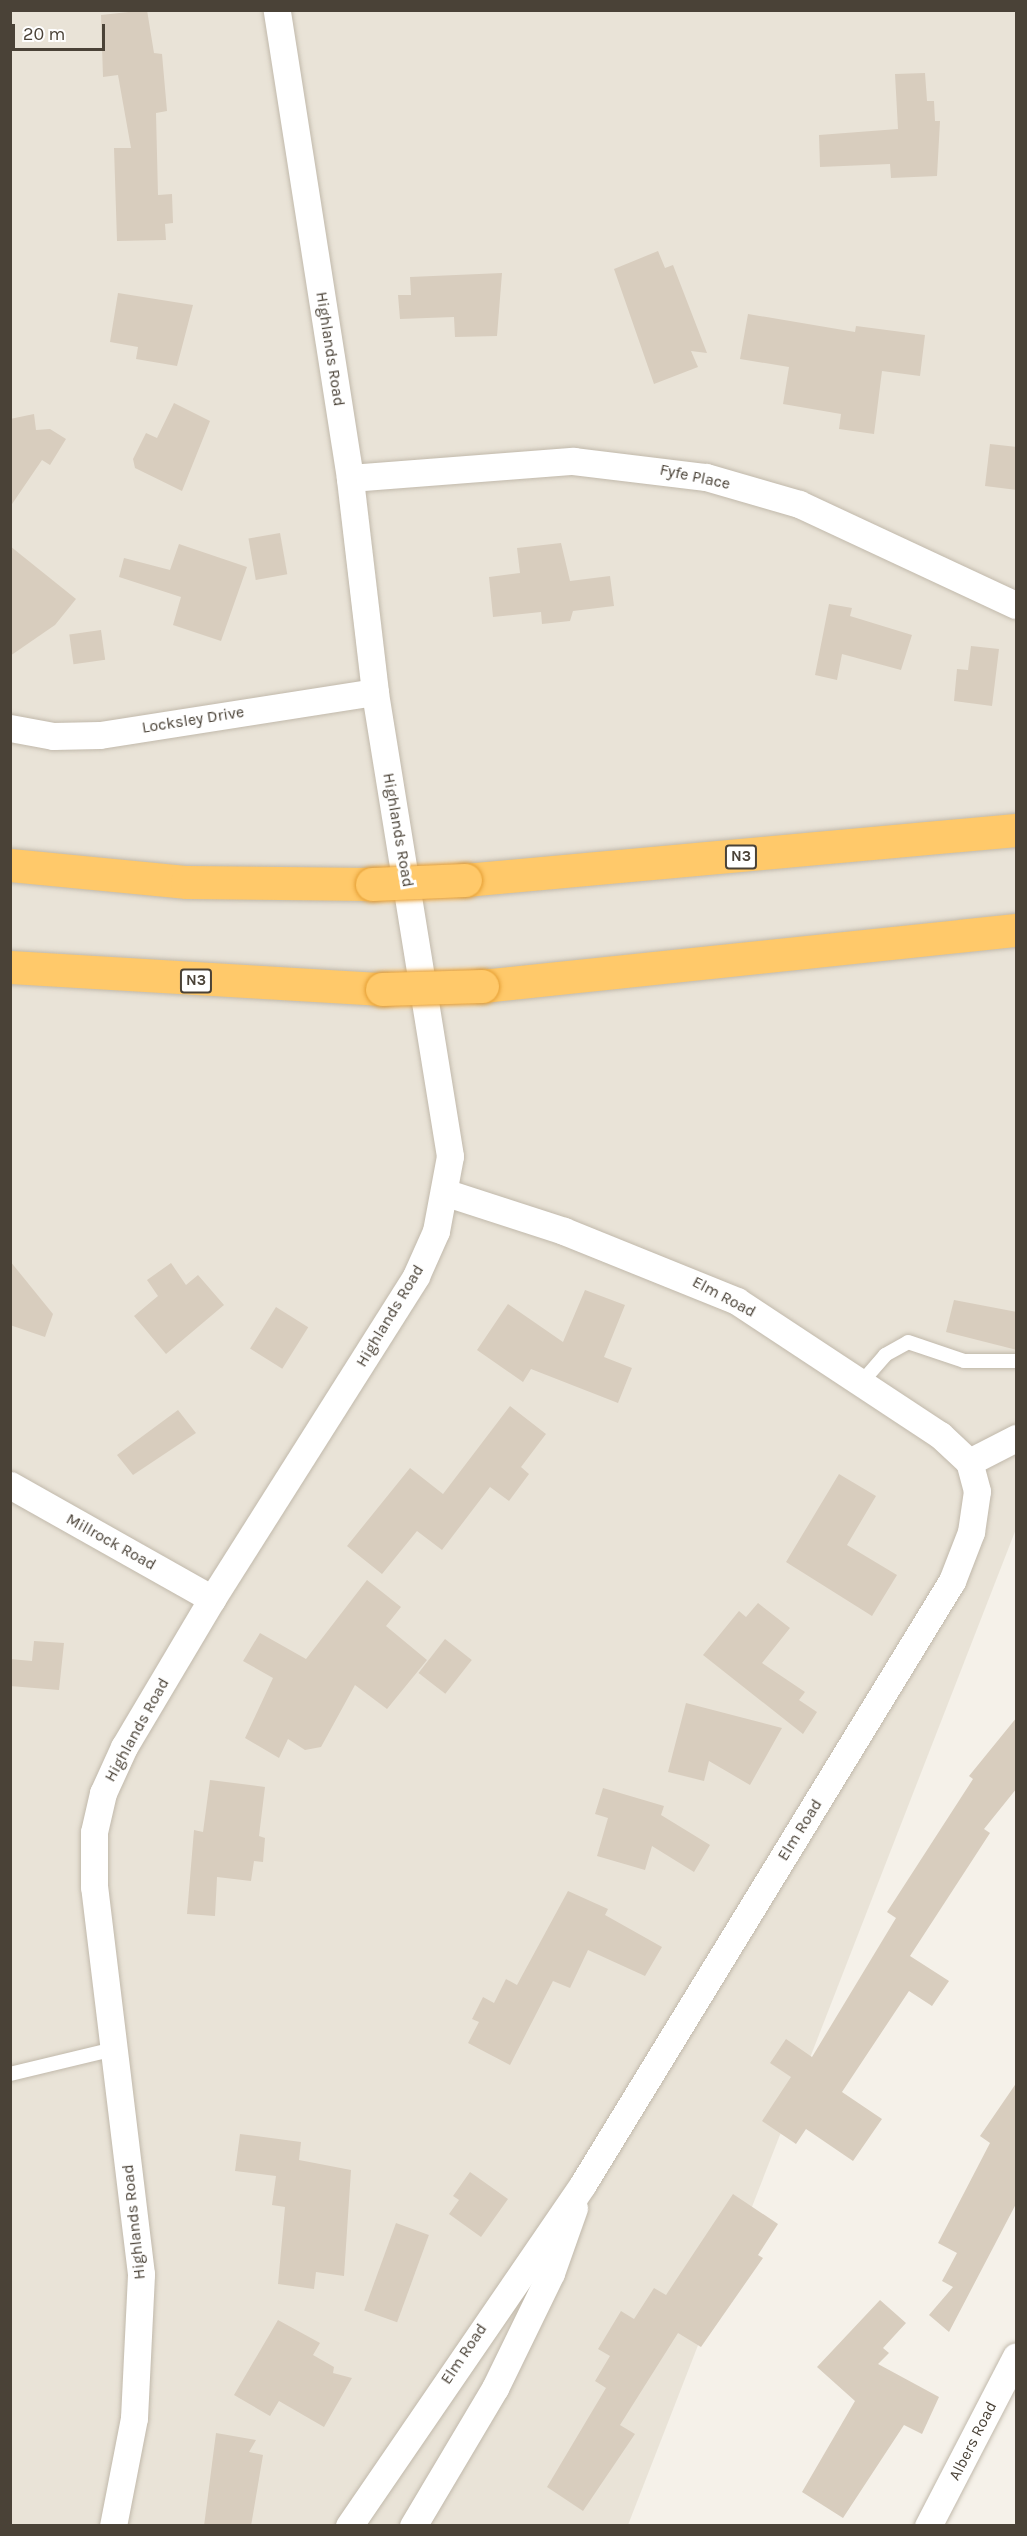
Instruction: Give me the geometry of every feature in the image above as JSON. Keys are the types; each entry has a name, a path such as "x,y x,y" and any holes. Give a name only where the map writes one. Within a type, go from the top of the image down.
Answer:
{"highway":[{"name":"N3","path":"10,865 187,882 372,884 465,880 1017,830"},
{"name":"N3","path":"10,967 382,989 482,986 1017,930"}],"street":[{"name":"Highlands Road","path":"113,2526 134,2418 141,2274 94,1887 94,1832 103,1792 124,1747 212,1599 416,1276 447,1193 450,1156 444,1106 375,692 350,478 277,10"},
{"name":"Fyfe Place","path":"350,478 573,461 706,477 799,504 1017,605"},
{"name":"Locksley Drive","path":"10,728 53,736 100,735 375,692"},
{"name":"Elm Road","path":"350,2526 583,2184 952,1581 971,1532 977,1491 969,1462 940,1435 738,1301 697,1282 447,1193"},
{"path":"969,1462 1017,1438"},
{"name":"Millrock Road","path":"10,1485 212,1599"},
{"name":"Elm Road","path":"413,2526 495,2388 551,2273 583,2184"},
{"name":"Albers Road","path":"928,2526 1017,2356"}],"lane":[{"path":"861,1383 885,1355 908,1342 964,1361 1017,1361"},
{"path":"10,2074 114,2049"}],"shaded area":[{"path":"11,11 1016,11 1016,1529 628,2525 11,2526"}],"building":[{"path":"147,10 154,53 162,54 167,111 156,113 158,195 172,194 173,223 165,224 166,240 117,241 114,148 131,148 118,75 103,77 101,15"},
{"path":"925,73 927,101 934,101 935,121 940,121 937,176 891,178 890,164 820,167 819,135 898,129 895,74"},
{"path":"658,251 665,268 673,265 707,353 691,351 698,367 654,384 614,269"},
{"path":"502,273 497,336 455,337 454,317 400,319 398,295 411,295 410,277"},
{"path":"118,293 193,305 177,366 136,359 138,347 110,342"},
{"path":"748,314 855,332 856,326 925,335 920,376 882,371 874,434 839,429 841,414 783,404 789,367 740,359"},
{"path":"174,403 210,421 182,491 135,468 133,459 146,433 157,438"},
{"path":"34,414 36,430 50,429 66,439 50,465 42,460 10,507 10,419"},
{"path":"990,444 1017,447 1017,490 985,486"},
{"path":"280,533 287,574 256,580 248,539"},
{"path":"561,543 570,581 610,576 614,606 573,611 570,621 542,624 541,612 493,617 489,577 520,573 517,548"},
{"path":"179,544 247,567 221,641 173,625 181,597 119,577 124,558 170,570"},
{"path":"10,546 76,599 55,625 10,656"},
{"path":"829,604 852,608 850,616 912,635 901,670 842,654 837,680 815,675"},
{"path":"101,630 105,660 73,664 69,634"},
{"path":"971,646 999,649 992,706 954,701 957,669 968,670"},
{"path":"10,1261 53,1314 45,1337 10,1325"},
{"path":"171,1263 186,1285 198,1275 224,1305 166,1354 134,1316 158,1296 147,1280"},
{"path":"585,1290 625,1305 604,1357 632,1368 618,1403 531,1369 523,1382 477,1350 508,1304 563,1342"},
{"path":"954,1300 1017,1312 1017,1350 946,1332"},
{"path":"276,1307 308,1327 282,1369 250,1349"},
{"path":"510,1406 546,1434 521,1467 529,1474 509,1501 490,1487 442,1550 417,1531 382,1574 347,1546 410,1468 443,1494"},
{"path":"178,1410 196,1433 133,1475 117,1455"},
{"path":"839,1474 876,1496 847,1545 897,1575 872,1616 786,1562"},
{"path":"367,1580 401,1607 386,1626 427,1660 387,1709 355,1685 321,1747 305,1750 288,1739 279,1758 245,1738 273,1678 243,1661 260,1633 306,1659"},
{"path":"758,1603 790,1628 762,1663 805,1692 799,1700 817,1712 803,1734 703,1655 739,1611 746,1617"},
{"path":"445,1639 472,1660 445,1694 419,1673"},
{"path":"34,1641 64,1643 59,1690 10,1686 10,1659 32,1661"},
{"path":"686,1703 782,1728 750,1785 709,1761 704,1781 668,1772"},
{"path":"1017,1717 1017,1788 984,1829 990,1833 910,1956 949,1981 932,2006 909,1991 842,2092 882,2119 853,2161 806,2129 796,2144 762,2121 791,2077 770,2063 786,2039 812,2057 896,1918 887,1912 973,1779 969,1776"},
{"path":"210,1780 265,1787 259,1836 265,1838 263,1862 254,1861 251,1881 217,1877 215,1916 187,1914 194,1830 203,1832"},
{"path":"603,1788 664,1806 661,1815 710,1845 694,1872 652,1846 645,1870 597,1856 608,1818 595,1814"},
{"path":"568,1891 608,1909 605,1915 662,1947 645,1976 588,1950 570,1988 553,1981 510,2065 468,2043 479,2022 472,2019 483,1997 494,2003 506,1979 517,1985"},
{"path":"1017,2082 1017,2202 949,2332 929,2315 953,2287 942,2281 957,2253 938,2243 990,2143 980,2136"},
{"path":"240,2134 301,2142 299,2160 351,2170 344,2276 316,2272 314,2289 278,2284 285,2207 272,2205 276,2176 235,2171"},
{"path":"470,2172 508,2199 481,2237 449,2214 459,2200 453,2196"},
{"path":"733,2194 778,2224 758,2255 763,2258 701,2347 678,2333 620,2425 635,2434 583,2511 547,2487 606,2388 595,2381 610,2356 598,2349 621,2311 634,2319 654,2288 666,2295"},
{"path":"396,2223 429,2235 397,2322 364,2310"},
{"path":"880,2300 906,2323 883,2348 889,2353 878,2364 939,2397 922,2434 904,2425 843,2518 802,2492 855,2401 817,2367"},
{"path":"278,2320 320,2343 313,2355 334,2367 333,2373 352,2378 324,2427 279,2401 270,2416 234,2395"},
{"path":"216,2433 256,2440 249,2452 263,2455 251,2526 204,2526"}]}
